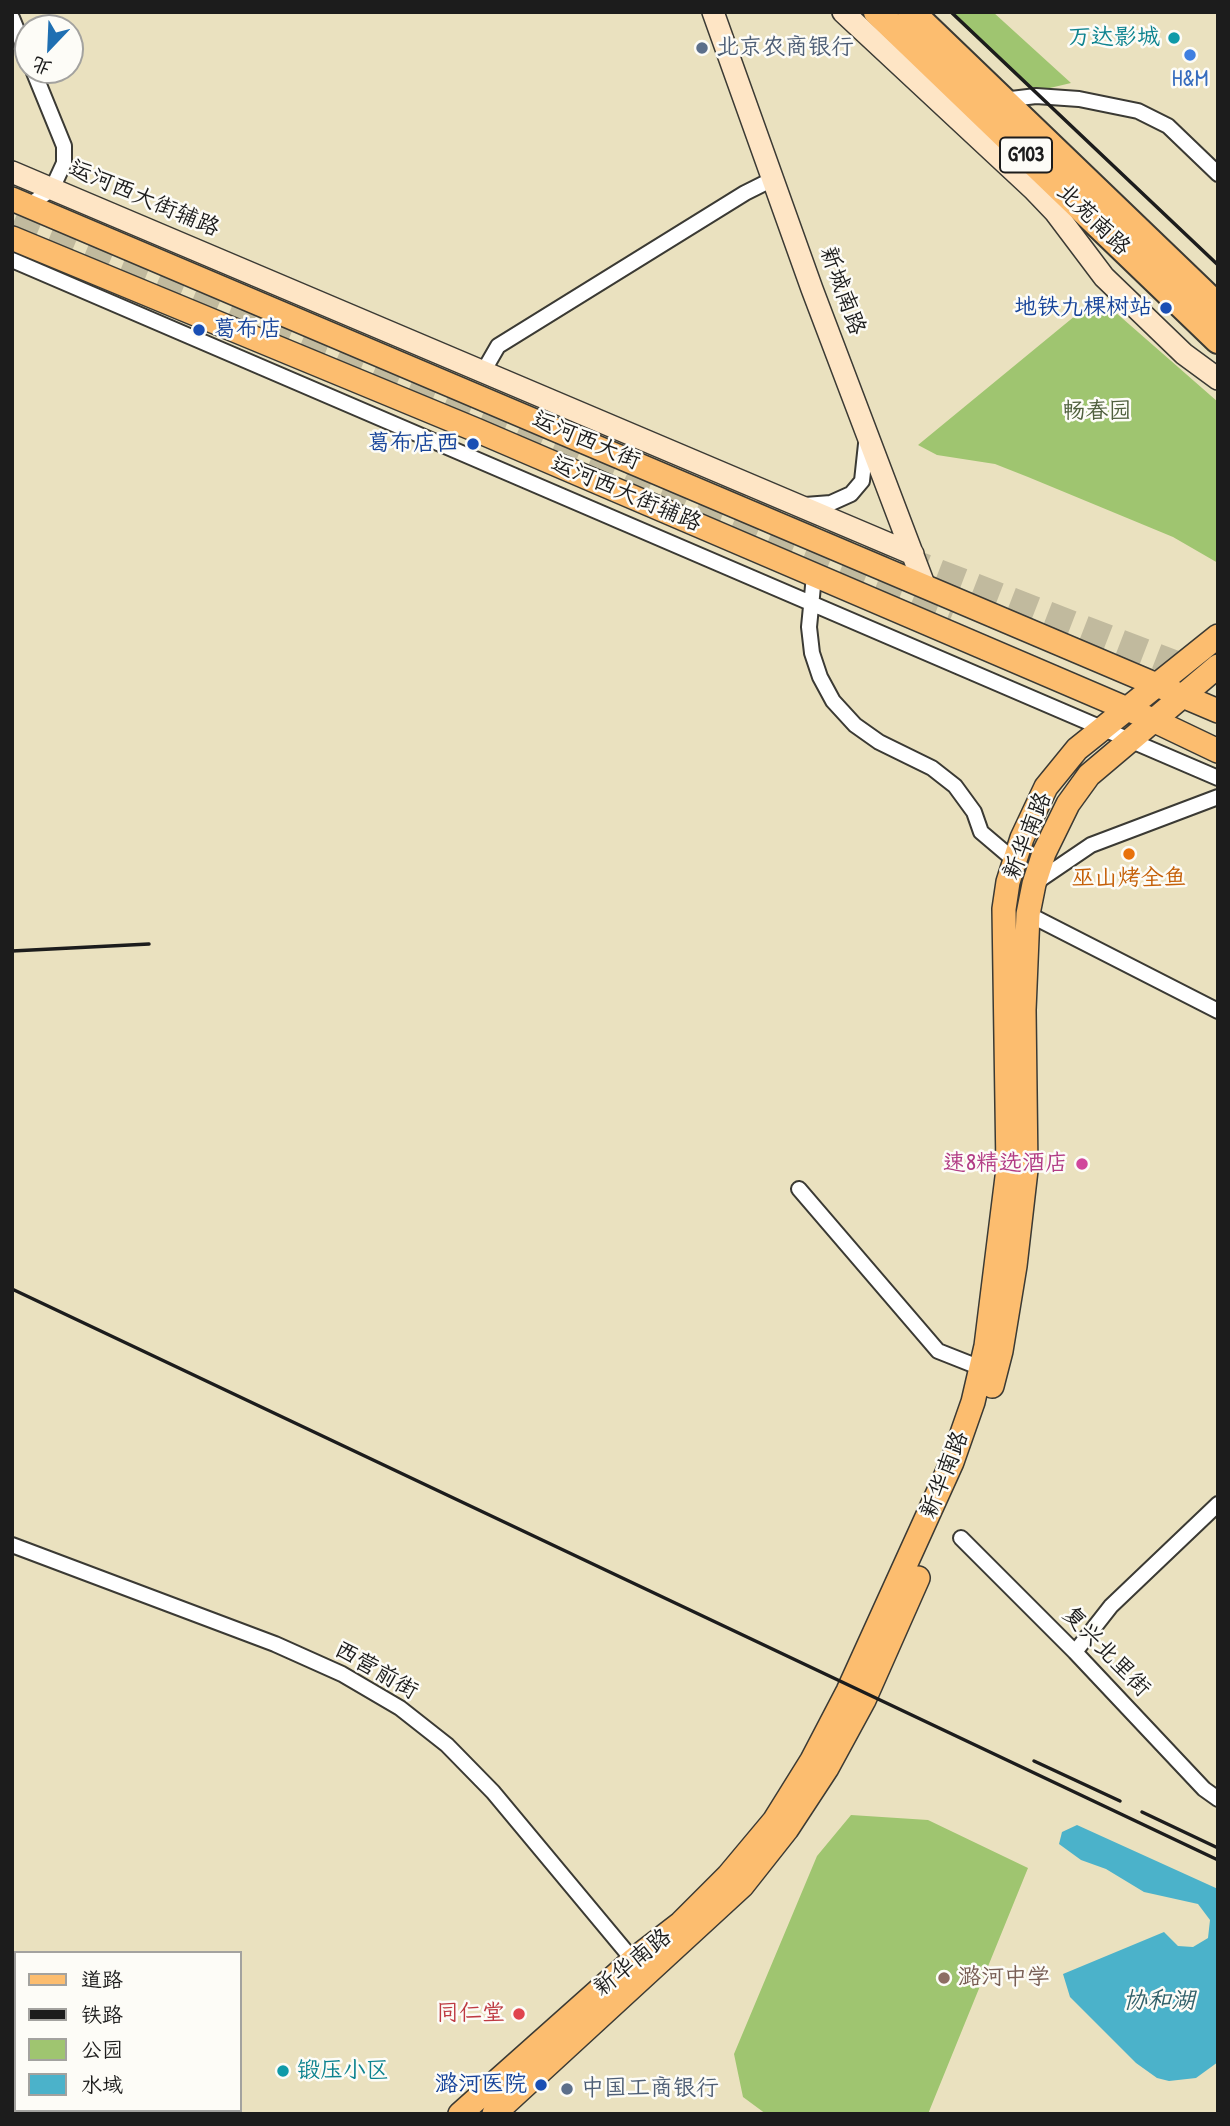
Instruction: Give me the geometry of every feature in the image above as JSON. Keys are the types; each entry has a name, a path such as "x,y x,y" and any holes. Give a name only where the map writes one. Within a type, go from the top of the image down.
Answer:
{"highway":[{"name":"北苑南路","path":"877,12 1217,340"},
{"name":"北苑南路","path":"911,12 1218,307"}],"main road":[{"name":"运河西大街","path":"20,202 1218,711"},
{"name":"运河西大街","path":"12,238 1128,709 1218,751"},
{"name":"新华南路","path":"460,2114 633,1960 681,1923 728,1876 774,1821 812,1760 918,1541 952,1462 981,1368 1008,1168 1004,909 1014,860 1046,787 1101,727 1128,709 1218,636"},
{"name":"新华南路","path":"494,2114 742,1886 787,1829 827,1768 864,1700 965,1467 1001,1351 1016,1266 1026,1170 1024,1010 1028,914 1044,853 1068,804 1088,775 1218,666"}],"street":[{"name":"新城南路","path":"713,12 925,587"},
{"path":"844,12 1033,189 1055,212 1104,278 1184,354 1218,379"},
{"path":"930,12 969,67"},
{"path":"20,202 52,189 64,163 64,146 39,84"},
{"path":"1003,100 1036,96 1068,98 1138,111 1168,126 1218,174"},
{"name":"运河西大街辅路","path":"12,172 913,554"},
{"path":"483,372 498,346 744,193 773,179"},
{"name":"运河西大街辅路","path":"12,260 1218,778"},
{"path":"220,324 299,382"},
{"path":"799,505 831,503 851,494 862,481 866,462 865,429"},
{"path":"814,576 810,627 812,653 820,677 833,701 863,731 932,768 955,786 974,812 981,831 1014,860"},
{"path":"1034,884 1091,845 1218,797"},
{"path":"1028,914 1218,1011"},
{"path":"799,1189 939,1351 981,1368"},
{"path":"1075,1652 1111,1606 1218,1504"},
{"name":"复兴北里街","path":"961,1538 1075,1652 1204,1789 1218,1799"},
{"name":"西营前街","path":"12,1545 275,1644 342,1674 400,1708 447,1745 493,1792 633,1960"}],"green space":[{"path":"949,12 993,12 1071,83 1033,92"},
{"name":"畅春园","path":"1098,297 1218,402 1218,563 1173,537 995,464 937,455 918,445"},
{"path":"851,1815 928,1820 1028,1868 928,2114 766,2114 743,2097 734,2054 817,1856"}],"water":[{"name":"协和湖","path":"1077,1825 1218,1889 1218,2062 1196,2078 1169,2081 1157,2078 1136,2063 1070,1997 1063,1974 1164,1932 1178,1946 1193,1947 1208,1938 1210,1920 1198,1904 1144,1892 1106,1869 1081,1860 1059,1844 1062,1832"}],"tunnel":[{"path":"12,226 796,549 954,610"},
{"path":"720,488 1200,673"}],"railway":[{"path":"951,12 1218,265"},
{"path":"12,951 149,944"},
{"path":"12,1289 1218,1860"},
{"path":"1034,1761 1120,1801"},
{"path":"1142,1812 1218,1848"}],"place":[{"name":"万达影城","path":"1174,38"},
{"name":"北京农商银行","path":"702,48"},
{"name":"H&M","path":"1190,55"},
{"name":"地铁九棵树站","path":"1166,308"},
{"name":"葛布店","path":"199,330"},
{"name":"葛布店西","path":"473,444"},
{"name":"巫山烤全鱼","path":"1129,854"},
{"name":"速8精选酒店","path":"1082,1164"},
{"name":"潞河中学","path":"944,1978"},
{"name":"同仁堂","path":"519,2014"},
{"name":"锻压小区","path":"283,2071"},
{"name":"潞河医院","path":"541,2085"},
{"name":"中国工商银行","path":"567,2089"}]}
